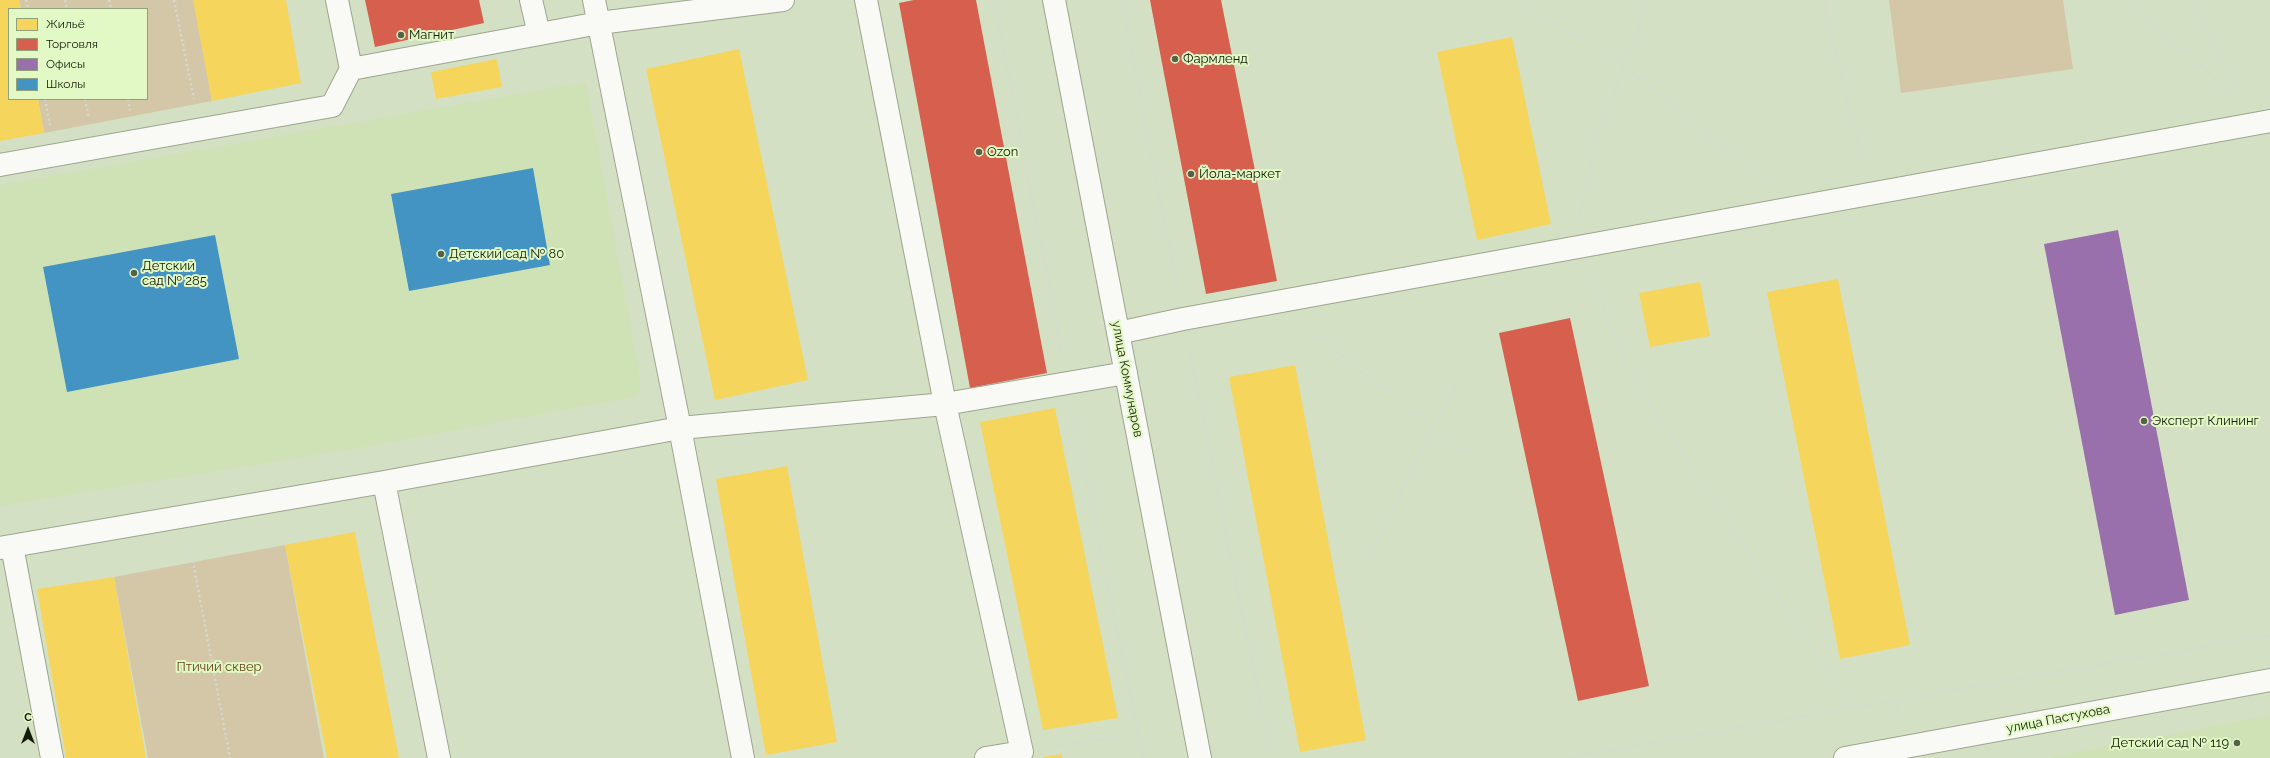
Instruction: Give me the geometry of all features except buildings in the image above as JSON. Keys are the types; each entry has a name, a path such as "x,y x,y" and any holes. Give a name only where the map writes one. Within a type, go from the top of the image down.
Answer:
{"street":[{"path":"0,164 332,106 351,69 337,0"},
{"path":"531,0 539,34"},
{"path":"594,0 680,428 742,758"},
{"path":"351,69 599,23 783,0"},
{"path":"866,0 946,404 1022,752 986,758"},
{"name":"улица Коммунаров","path":"1054,0 1200,758"},
{"path":"1118,333 1183,319 2264,122"},
{"path":"52,758 6,547 384,482 680,428 946,404 1126,374"},
{"path":"384,482 439,758"},
{"name":"улица Пастухова","path":"1845,758 2270,680"}],"path":[{"path":"174,0 201,129"},
{"path":"1122,0 1183,319 1271,758"},
{"path":"1518,0 1624,66 1798,207"},
{"path":"1649,0 1595,144 1579,220 1580,247 1625,363 1700,480 1853,708"},
{"path":"1823,0 1870,194"},
{"path":"1826,11 1829,0"},
{"path":"2123,0 2206,70 2264,122"},
{"path":"2189,0 2264,122"},
{"path":"1320,336 1360,371 1476,459"},
{"path":"1366,561 1457,383"},
{"path":"184,516 230,758"},
{"path":"1564,758 2270,635"},
{"path":"1022,752 1137,734 1143,758"}],"shaded area":[{"path":"586,82 641,382 638,396 354,449 0,506 0,185"},
{"path":"2270,715 2270,758 2047,758 2200,729"}],"green space":[{"path":"19,0 194,0 212,101 44,133 38,100 148,100 148,8 21,8"},
{"path":"1889,0 2063,0 2073,69 1901,93"},
{"name":"Птичий сквер","path":"285,545 324,758 148,758 114,577"}],"place":[{"name":"Магнит","path":"401,35"},
{"name":"Фармленд","path":"1175,59"},
{"name":"Ozon","path":"979,152"},
{"name":"Йола-маркет","path":"1191,174"},
{"name":"Детский сад № 80","path":"441,254"},
{"name":"Детский сад № 285","path":"134,273"},
{"name":"Эксперт Клининг","path":"2144,421"},
{"name":"Детский сад № 119","path":"2237,743"}]}
